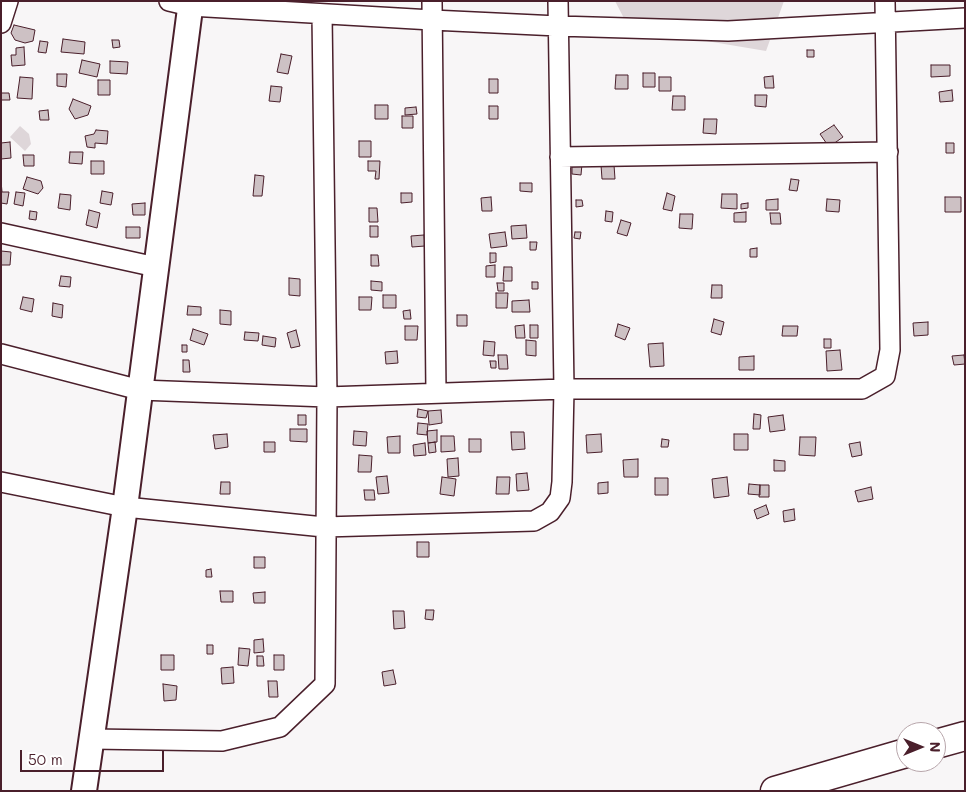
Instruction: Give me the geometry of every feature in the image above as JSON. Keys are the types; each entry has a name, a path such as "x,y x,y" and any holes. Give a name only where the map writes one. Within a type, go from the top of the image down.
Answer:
{"main road":[{"path":"946,741 965,736"},
{"path":"775,791 896,756"}],"street":[{"path":"1,23 8,1"},
{"path":"1,482 125,507 324,528 534,521 550,512 560,498 562,482 564,389 558,1"},
{"path":"1,354 140,390 327,397 564,389 862,389 885,376 890,350 886,1"},
{"path":"84,791 125,507 156,267 183,3 315,10 432,11 558,26 728,31 965,18"},
{"path":"92,739 222,741 280,727 325,684 324,528 327,397 315,10"},
{"path":"432,11 436,393"},
{"path":"560,157 888,152"},
{"path":"1,233 156,267"}],"shaded area":[{"path":"615,1 784,1 766,51 629,28"},
{"path":"20,126 29,134 31,144 25,151 10,137"}],"building":[{"path":"14,25 35,30 33,41 25,43 15,40 11,33"},
{"path":"63,39 85,42 84,54 61,52"},
{"path":"112,40 119,40 120,47 113,48"},
{"path":"40,41 48,42 46,53 38,52"},
{"path":"24,47 25,65 12,66 11,55 16,55 16,48"},
{"path":"807,50 814,50 814,57 807,57"},
{"path":"281,54 292,56 288,74 277,72"},
{"path":"82,60 100,64 97,77 79,73"},
{"path":"110,61 128,62 127,74 110,73"},
{"path":"931,65 950,65 950,76 931,77"},
{"path":"643,73 655,73 655,87 643,87"},
{"path":"57,74 67,74 66,87 57,86"},
{"path":"616,75 628,75 628,89 615,89"},
{"path":"773,76 774,88 765,88 764,77"},
{"path":"20,77 33,78 32,99 17,98"},
{"path":"659,77 671,77 671,91 659,91"},
{"path":"489,79 498,79 498,93 489,93"},
{"path":"98,80 110,80 110,95 98,95"},
{"path":"271,86 282,87 280,102 269,101"},
{"path":"952,90 953,101 940,102 939,92"},
{"path":"1,93 9,93 10,100 1,100"},
{"path":"755,95 767,95 766,107 755,106"},
{"path":"673,96 685,96 685,110 672,110"},
{"path":"73,99 91,106 88,115 75,119 69,109"},
{"path":"375,105 388,105 388,119 375,119"},
{"path":"489,106 498,106 498,119 489,119"},
{"path":"416,107 417,114 405,115 405,108"},
{"path":"48,110 49,120 40,120 39,111"},
{"path":"402,116 413,116 413,128 402,128"},
{"path":"704,119 717,119 716,134 703,133"},
{"path":"834,125 843,137 829,147 820,134"},
{"path":"96,130 108,131 107,144 95,143 95,148 87,147 85,136 94,134"},
{"path":"359,141 371,141 371,157 359,157"},
{"path":"10,142 11,158 1,159 1,143"},
{"path":"946,143 954,143 954,153 946,153"},
{"path":"70,152 83,152 82,164 69,163"},
{"path":"23,155 34,155 34,166 24,166"},
{"path":"91,161 104,161 104,174 91,174"},
{"path":"368,161 380,161 379,179 375,179 376,171 368,171"},
{"path":"572,164 582,164 581,175 572,174"},
{"path":"601,165 614,165 615,179 602,179"},
{"path":"255,175 264,176 262,196 253,196"},
{"path":"27,177 41,181 43,188 38,194 23,189"},
{"path":"791,179 799,180 797,191 789,190"},
{"path":"1,181 2,192 9,192 7,204 1,203"},
{"path":"520,183 532,183 532,192 520,191"},
{"path":"102,191 113,193 111,205 100,203"},
{"path":"16,192 25,193 23,206 14,204"},
{"path":"401,193 412,193 412,202 401,203"},
{"path":"667,193 675,196 672,211 663,209"},
{"path":"60,194 71,195 70,210 58,208"},
{"path":"722,194 737,194 737,209 721,208"},
{"path":"491,197 492,211 482,211 481,198"},
{"path":"945,197 961,197 961,212 945,212"},
{"path":"778,199 778,210 766,210 766,200"},
{"path":"827,199 840,200 839,212 826,211"},
{"path":"576,200 582,200 583,206 576,207"},
{"path":"145,203 145,215 133,215 132,204"},
{"path":"748,203 748,208 741,209 741,204"},
{"path":"369,208 377,208 378,222 369,222"},
{"path":"89,210 100,213 97,228 86,225"},
{"path":"30,211 37,212 36,220 29,219"},
{"path":"606,211 613,212 612,222 605,221"},
{"path":"746,212 746,222 734,222 734,213"},
{"path":"770,213 780,213 781,224 771,224"},
{"path":"680,214 693,214 692,229 679,228"},
{"path":"621,220 631,223 627,236 617,233"},
{"path":"526,225 527,238 512,239 511,226"},
{"path":"370,226 378,226 378,237 370,237"},
{"path":"126,227 140,227 140,238 126,238"},
{"path":"505,232 507,246 491,248 489,234"},
{"path":"575,232 581,232 580,239 574,238"},
{"path":"424,235 425,246 412,247 411,236"},
{"path":"530,242 537,242 536,250 530,250"},
{"path":"757,248 757,257 750,257 750,249"},
{"path":"1,251 11,252 10,265 1,265"},
{"path":"490,253 496,253 496,262 490,263"},
{"path":"371,255 378,255 379,266 371,266"},
{"path":"495,265 495,277 486,277 486,266"},
{"path":"504,267 512,267 512,281 503,281"},
{"path":"61,276 71,277 70,287 59,286"},
{"path":"289,278 300,279 300,296 289,295"},
{"path":"371,281 382,282 382,291 371,290"},
{"path":"532,282 538,282 538,289 532,289"},
{"path":"497,283 504,283 504,291 498,291"},
{"path":"712,285 722,285 722,298 711,298"},
{"path":"496,293 508,293 507,308 496,308"},
{"path":"383,295 396,295 396,308 383,308"},
{"path":"23,297 34,299 32,312 20,309"},
{"path":"359,297 372,297 371,310 359,310"},
{"path":"529,300 530,312 512,312 512,301"},
{"path":"53,303 63,305 62,318 52,316"},
{"path":"188,306 201,307 201,315 187,315"},
{"path":"220,310 231,311 231,325 220,324"},
{"path":"410,310 411,319 404,319 403,311"},
{"path":"457,315 467,315 467,326 457,326"},
{"path":"714,319 724,322 721,335 711,332"},
{"path":"928,322 928,335 914,336 913,323"},
{"path":"618,324 630,328 625,340 615,336"},
{"path":"524,325 525,338 516,338 515,326"},
{"path":"530,325 538,325 538,338 530,338"},
{"path":"405,326 418,326 417,340 405,340"},
{"path":"783,326 798,326 797,336 782,336"},
{"path":"193,329 208,334 204,345 190,340"},
{"path":"296,330 300,346 291,348 287,333"},
{"path":"245,332 259,333 258,341 244,340"},
{"path":"263,336 276,338 275,347 262,345"},
{"path":"824,339 831,339 831,348 824,348"},
{"path":"526,340 536,341 536,356 526,355"},
{"path":"484,341 495,342 494,356 483,355"},
{"path":"663,343 664,366 650,367 648,344"},
{"path":"182,345 187,345 187,352 182,352"},
{"path":"840,350 842,370 827,371 826,351"},
{"path":"397,351 398,363 386,364 385,352"},
{"path":"498,355 507,355 508,369 499,369"},
{"path":"964,355 965,364 954,365 952,356"},
{"path":"754,356 754,370 739,370 739,357"},
{"path":"183,360 189,360 190,372 183,372"},
{"path":"490,361 496,361 496,368 491,368"},
{"path":"418,409 428,411 426,418 417,417"},
{"path":"441,410 442,423 429,425 428,411"},
{"path":"754,414 761,415 760,429 753,429"},
{"path":"298,415 306,415 306,425 298,425"},
{"path":"783,415 785,430 770,432 768,417"},
{"path":"418,423 428,424 427,435 417,434"},
{"path":"290,429 307,429 307,442 290,441"},
{"path":"437,430 437,442 428,443 427,431"},
{"path":"354,431 367,432 366,446 353,445"},
{"path":"511,432 524,432 525,449 512,450"},
{"path":"227,434 228,447 215,449 213,435"},
{"path":"601,434 602,452 587,453 586,435"},
{"path":"734,434 748,434 748,450 734,450"},
{"path":"400,436 400,453 388,453 387,437"},
{"path":"441,436 454,436 455,451 441,452"},
{"path":"800,437 816,437 815,456 799,455"},
{"path":"469,439 481,439 481,452 469,452"},
{"path":"662,439 669,440 668,447 661,447"},
{"path":"264,442 275,442 275,452 264,452"},
{"path":"435,442 436,452 429,453 428,443"},
{"path":"860,442 862,455 852,457 849,444"},
{"path":"425,443 426,455 414,456 413,445"},
{"path":"359,455 372,456 371,472 358,472"},
{"path":"458,458 459,476 448,477 447,459"},
{"path":"638,459 638,477 624,477 623,460"},
{"path":"774,460 785,461 785,471 774,471"},
{"path":"527,473 529,490 517,491 516,474"},
{"path":"387,476 389,493 378,494 376,477"},
{"path":"442,477 456,479 454,496 440,494"},
{"path":"497,477 510,477 509,494 496,494"},
{"path":"727,477 729,496 714,498 712,479"},
{"path":"655,478 668,478 668,495 655,495"},
{"path":"221,482 230,482 230,494 220,494"},
{"path":"608,482 608,493 598,494 598,483"},
{"path":"749,484 760,485 760,495 748,494"},
{"path":"760,485 769,485 769,497 759,497"},
{"path":"871,487 873,499 858,502 855,491"},
{"path":"364,490 374,490 375,500 365,500"},
{"path":"766,505 769,514 757,519 754,510"},
{"path":"794,509 795,520 784,522 783,511"},
{"path":"417,542 429,542 429,557 417,557"},
{"path":"254,557 265,557 265,568 254,568"},
{"path":"211,569 212,577 206,577 206,570"},
{"path":"220,591 233,591 233,602 221,602"},
{"path":"265,592 265,603 254,603 253,593"},
{"path":"426,610 434,610 433,620 425,619"},
{"path":"393,611 404,611 405,628 394,629"},
{"path":"263,639 264,652 254,653 254,640"},
{"path":"207,645 213,645 213,654 207,654"},
{"path":"239,648 250,649 248,666 238,665"},
{"path":"161,655 174,655 174,670 161,670"},
{"path":"274,655 284,655 284,670 274,670"},
{"path":"257,656 263,656 264,666 257,666"},
{"path":"233,667 234,683 222,684 221,668"},
{"path":"393,670 396,684 384,686 382,672"},
{"path":"268,681 277,681 278,697 269,697"},
{"path":"163,684 177,686 176,700 164,701"}]}
